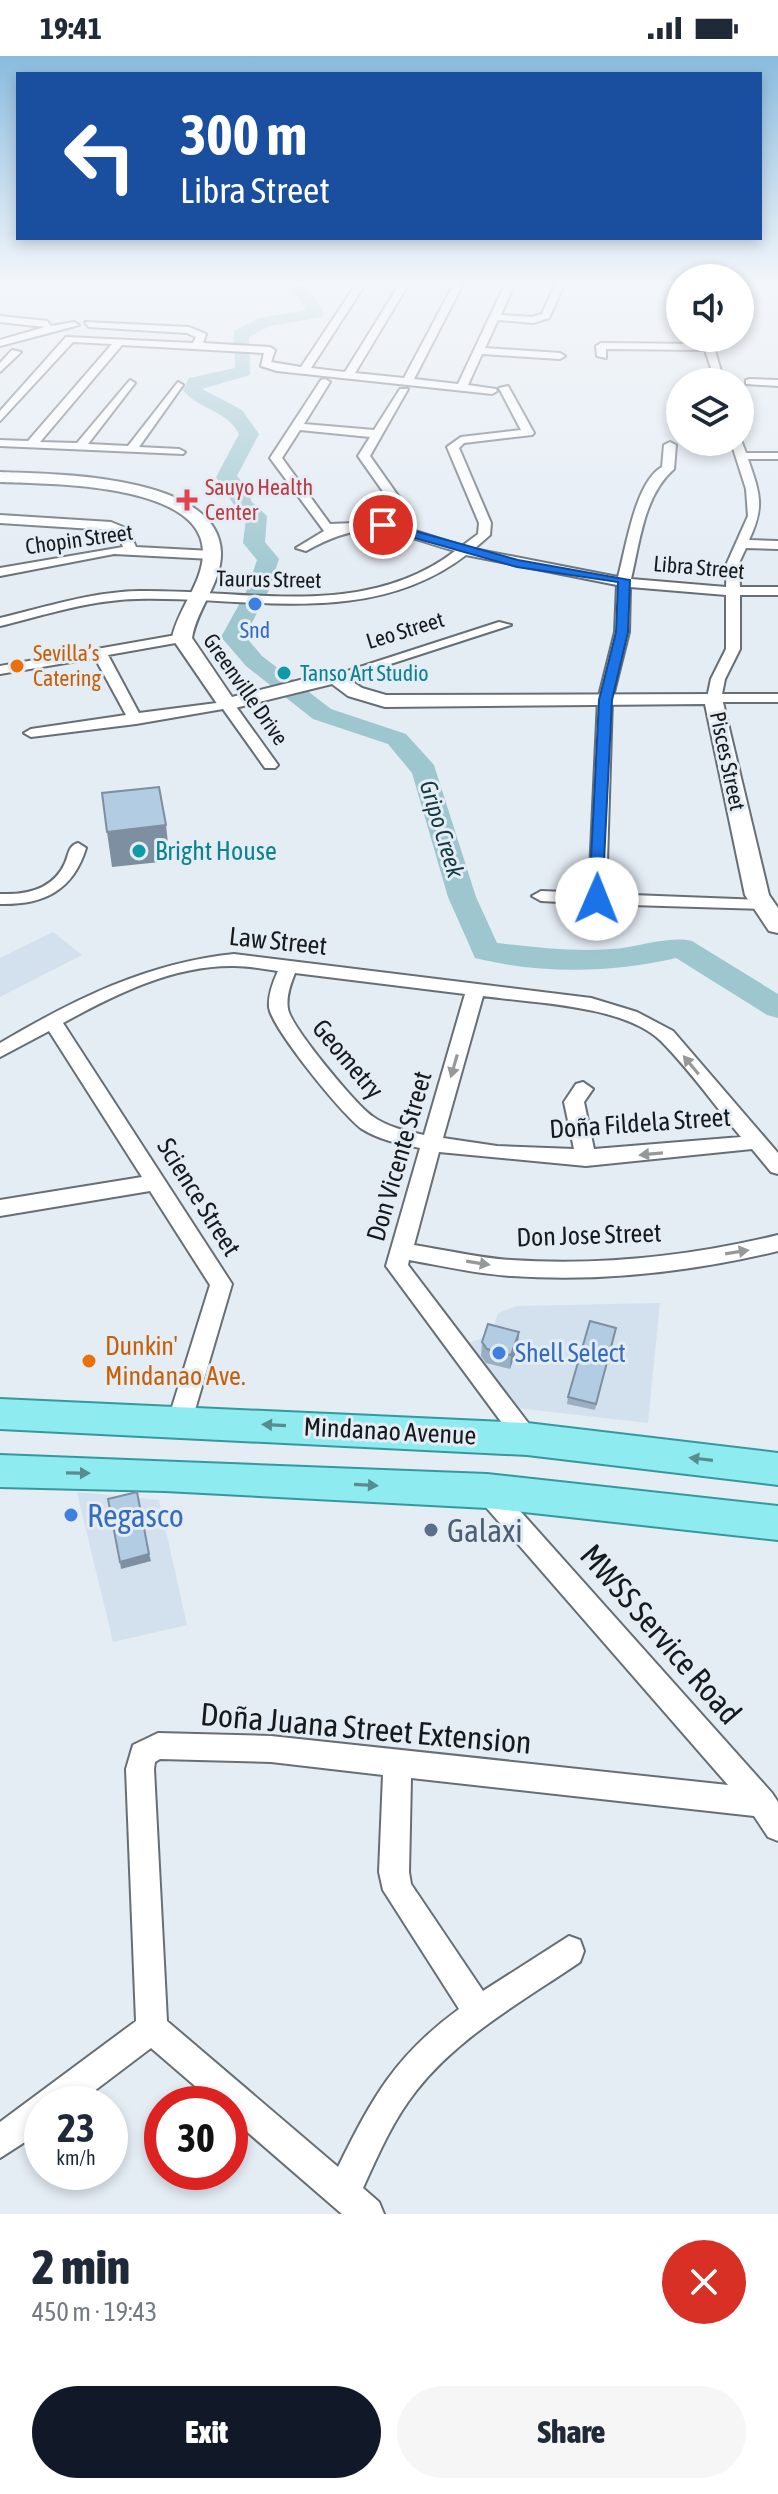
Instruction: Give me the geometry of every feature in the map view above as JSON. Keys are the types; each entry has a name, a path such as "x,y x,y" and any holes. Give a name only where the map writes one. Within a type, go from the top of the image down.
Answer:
{"main road":[{"name":"Mindanao Avenue","path":"0,1414 180,1420 527,1439 778,1469"},
{"path":"0,1471 165,1475 487,1491 778,1523"}],"street":[{"path":"0,418 33,381"},
{"path":"31,445 86,381"},
{"path":"378,381 405,386 462,387 465,381"},
{"path":"302,548 334,530 383,525 394,510 395,500 363,459 408,381"},
{"path":"325,382 278,451 278,465 326,527 334,530"},
{"path":"754,382 778,383"},
{"path":"79,448 130,383"},
{"path":"131,450 178,385"},
{"name":"Taurus Street","path":"2,618 116,596 258,602 319,601 369,594 414,579 462,550 486,530 453,447 461,440 528,433 498,389 462,387"},
{"path":"295,426 377,434"},
{"path":"0,443 179,452"},
{"path":"597,899 605,700 622,632 624,580 641,510 657,475 668,469 669,456"},
{"name":"Pisces Street","path":"742,456 755,506 733,563 733,649 718,679 714,698 762,905 778,926"},
{"path":"754,456 778,456"},
{"path":"0,477 109,484 159,495 172,501 201,526 210,539 212,555"},
{"path":"0,519 111,526 124,532 130,549"},
{"name":"Libra Street","path":"383,525 462,550 559,573 731,591 778,591"},
{"path":"741,544 778,545"},
{"name":"Chopin Street","path":"0,572 130,549 212,555"},
{"name":"Greenville Drive","path":"212,555 182,638 270,765"},
{"name":"Leo Street","path":"227,704 336,677 504,625"},
{"path":"0,670 182,638"},
{"path":"99,652 136,720"},
{"path":"336,677 355,692 385,701 778,698"},
{"path":"31,733 136,720 227,704"},
{"path":"0,899 30,901 69,877 78,848"},
{"path":"541,896 762,905"},
{"name":"Law Street","path":"0,1051 83,1002 164,970 203,962 234,960 591,1004 630,1016 666,1035 778,1167"},
{"name":"Geometry","path":"288,967 277,994 279,1015 324,1074 364,1120 376,1128 432,1144"},
{"name":"Don Vicente Street","path":"475,991 397,1266 527,1439"},
{"name":"Science Street","path":"52,1021 221,1284 180,1420"},
{"path":"583,1089 574,1102 586,1159"},
{"name":"Doña Fildela Street","path":"432,1144 532,1157 586,1159 756,1142"},
{"path":"0,1208 158,1182"},
{"name":"Don Jose Street","path":"401,1251 509,1268 586,1268 743,1252 778,1243"},
{"name":"MWSS Service Road","path":"487,1491 762,1803 778,1827"},
{"name":"Doña Juana Street Extension","path":"152,2028 140,1769 143,1754 158,1746 271,1749 762,1803"},
{"path":"397,1764 394,1872 398,1890 480,2013"},
{"path":"75,2086 152,2028 355,2203 404,2080 480,2013 569,1951"},
{"path":"0,2142 24,2124"}],"shaded area":[{"path":"53,932 82,955 0,997 0,958"},
{"path":"660,1303 648,1423 508,1407 463,1345 491,1335 498,1313 517,1306"},
{"path":"77,1492 159,1500 187,1625 113,1642"}],"building":[{"path":"159,787 166,825 107,832 102,793"},
{"path":"590,1321 616,1328 596,1404 568,1397"},
{"path":"488,1324 519,1332 511,1355 487,1349 482,1342"},
{"path":"137,1492 149,1554 120,1562 108,1499"}],"waterway":[{"name":"Gripo Creek","path":"201,381 195,382 192,390 199,397 236,414 249,434 226,477 239,490 241,503 257,516 254,543 268,559 257,592 233,637 254,661 322,714 397,739 425,771 462,897 486,951 607,959 681,948 778,1008"}],"place":[{"name":"Sauyo Health Center","path":"187,500"},
{"name":"Snd","path":"255,604"},
{"name":"Sevilla’s Catering","path":"17,666"},
{"name":"Tanso Art Studio","path":"284,673"},
{"name":"Bright House","path":"139,851"},
{"name":"Shell Select","path":"499,1353"},
{"name":"Dunkin' Mindanao Ave.","path":"89,1361"},
{"name":"Regasco","path":"71,1515"},
{"name":"Galaxi","path":"431,1530"}],"route":[{"path":"383,525 439,544 517,564 559,573 624,580 622,632 605,700 597,899"}]}
